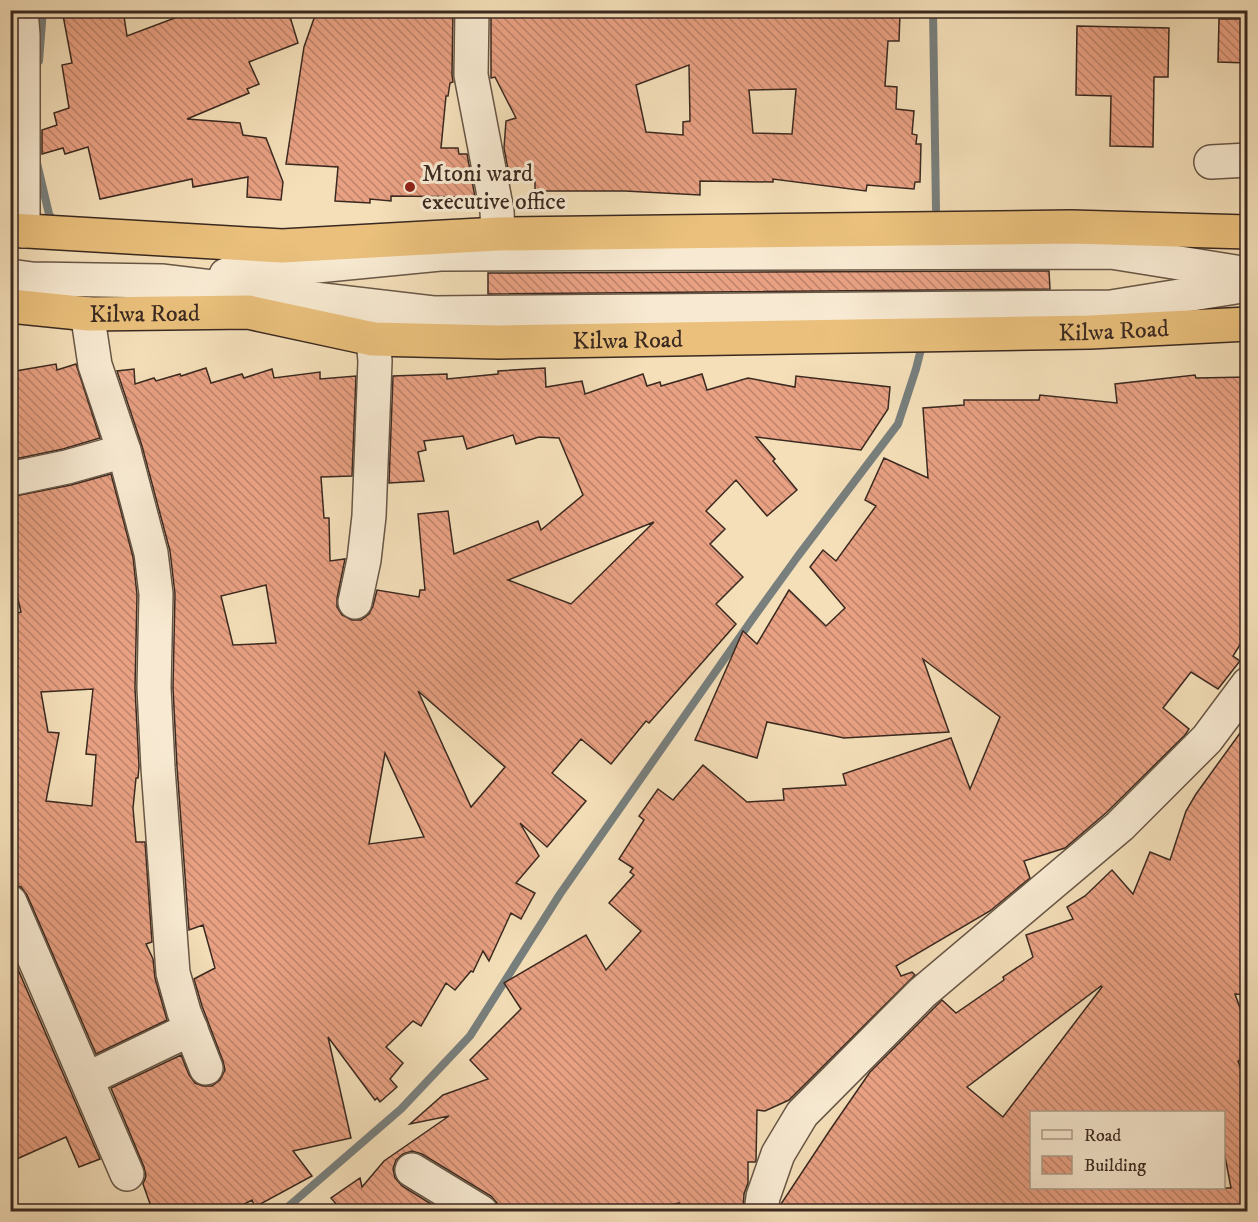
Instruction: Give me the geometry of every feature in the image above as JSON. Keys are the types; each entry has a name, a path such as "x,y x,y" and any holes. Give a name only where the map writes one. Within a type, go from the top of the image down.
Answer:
{"highway":[{"path":"17,231 282,246 498,234 1071,227 1248,232"},
{"name":"Kilwa Road","path":"10,306 88,314 248,312 373,339 499,342 1066,333 1248,324"}],"street":[{"path":"17,231 23,35 21,10"},
{"path":"472,10 471,75 497,211 498,234"},
{"path":"1210,162 1248,160"},
{"path":"161,281 440,254 1111,252 1248,274"},
{"path":"10,276 32,279 161,281 433,313 1112,307 1248,285"},
{"path":"88,314 94,365 124,452 151,553 156,594 155,700 158,768 173,973 184,1012 206,1068"},
{"path":"355,602 364,560 369,516 375,361 373,339"},
{"path":"10,479 124,452"},
{"path":"761,1212 763,1197 778,1154 802,1114 922,993 1120,826 1208,740 1248,684"},
{"path":"10,902 127,1174"},
{"path":"87,1079 191,1029"},
{"path":"412,1170 481,1212"}],"building":[{"path":"62,10 123,10 127,36 196,10 288,10 298,43 249,62 259,84 247,89 249,93 187,119 240,123 243,135 266,138 283,182 281,200 247,197 248,177 193,187 192,179 100,199 88,147 65,154 63,148 42,154 42,130 57,125 54,113 69,108 62,65 72,63"},
{"path":"317,10 453,10 453,82 450,83 448,96 446,96 441,148 458,148 459,154 467,154 475,197 391,196 391,201 370,199 370,203 335,201 338,167 286,164 304,47"},
{"path":"491,10 896,10 900,13 899,41 888,41 885,86 897,87 896,109 914,111 912,134 917,135 916,144 921,144 920,182 915,182 914,189 867,185 866,191 773,179 773,182 700,181 700,195 625,191 535,191 535,181 510,180 504,148 506,121 516,118 495,77 491,78","holes":["689,65 690,121 683,122 683,135 646,132 636,85","796,89 792,134 753,133 749,90"]},
{"path":"1219,19 1248,19 1248,63 1218,62"},
{"path":"1077,26 1169,28 1168,77 1154,77 1153,147 1110,146 1111,96 1076,95"},
{"path":"1049,271 1050,289 488,294 488,273"},
{"path":"56,364 57,370 76,364 100,438 63,449 10,460 10,372"},
{"path":"206,368 211,383 242,374 244,378 272,369 274,378 320,372 320,379 356,376 352,476 321,477 324,518 329,518 330,561 345,559 337,607 342,615 352,620 361,620 369,614 377,590 419,597 420,590 425,590 418,514 448,511 454,554 538,521 541,530 583,495 559,438 539,437 516,444 513,435 467,449 463,436 424,441 426,450 418,452 424,481 389,483 393,376 447,374 447,379 498,374 498,371 545,368 546,387 582,381 585,394 643,374 647,386 660,382 661,386 702,374 707,390 748,378 795,387 796,376 890,387 888,409 861,450 756,437 797,490 767,516 736,480 706,511 725,529 710,544 743,577 716,604 736,624 649,723 646,721 611,764 581,739 552,773 586,801 547,847 520,823 539,856 516,883 535,893 521,919 511,913 489,961 483,951 473,972 471,971 455,990 446,983 421,1026 413,1021 386,1047 403,1063 390,1079 397,1087 380,1102 377,1098 375,1100 328,1037 351,1138 293,1151 312,1176 255,1207 252,1200 229,1212 153,1212 143,1184 146,1176 144,1167 111,1088 181,1055 189,1075 195,1083 203,1086 212,1086 220,1080 225,1070 194,979 215,968 203,925 189,930 173,688 175,594 170,551 142,446 117,371 134,369 135,384 154,378 156,381 180,374 181,376","holes":["654,522 571,604 508,580","266,585 276,643 233,645 221,596","418,691 505,767 471,807","385,753 424,837 369,844"]},
{"path":"1195,375 1196,378 1248,377 1248,624 1240,639 1243,640 1233,656 1240,661 1218,689 1191,672 1163,708 1189,729 1185,735 1107,812 1065,848 1024,861 1030,878 990,911 896,966 901,976 912,972 915,975 789,1100 765,1111 757,1110 756,1161 748,1162 748,1183 744,1194 743,1212 679,1212 679,1203 642,1212 500,1212 491,1196 422,1154 412,1151 396,1160 393,1169 395,1178 402,1186 444,1212 341,1212 331,1198 360,1178 362,1187 384,1161 449,1116 410,1124 443,1095 488,1079 470,1060 521,1009 504,983 586,935 606,970 641,931 609,903 634,875 630,872 633,868 619,859 644,820 639,816 658,789 673,800 703,765 747,802 784,800 783,789 846,785 843,774 951,738 970,789 1000,717 923,659 949,732 844,738 767,722 757,758 695,740 743,631 757,644 789,590 826,626 845,608 810,567 823,550 836,561 876,506 865,500 884,458 928,478 923,408 964,405 964,400 1039,400 1040,395 1117,403 1115,384"},
{"path":"111,474 133,557 137,595 135,688 139,766 133,808 136,842 145,842 152,942 146,944 153,959 155,978 167,1020 96,1054 27,895 21,887 10,884 10,615 21,612 10,566 10,497 71,485","holes":["93,689 86,754 96,755 92,806 46,801 59,733 48,732 41,692"]},
{"path":"1248,722 1248,995 1235,994 1248,1030 1248,1058 1238,1061 1248,1090 1248,1212 780,1212 781,1204 870,1072 942,1000 956,1013 1004,980 1003,977 1033,957 1026,935 1073,919 1067,907 1085,896 1112,870 1133,894 1150,852 1170,860 1186,811","holes":["1101,986 1003,1117 967,1087"]},
{"path":"10,951 100,1159 79,1167 66,1137 10,1162"}],"waterway":[{"path":"39,61 43,10"},
{"path":"933,10 936,209"},
{"path":"37,163 49,214 55,225"},
{"path":"282,1212 401,1109 470,1036 560,894 751,621 898,424 921,349"}],"place":[{"name":"Mtoni ward executive office","path":"410,187"}]}
